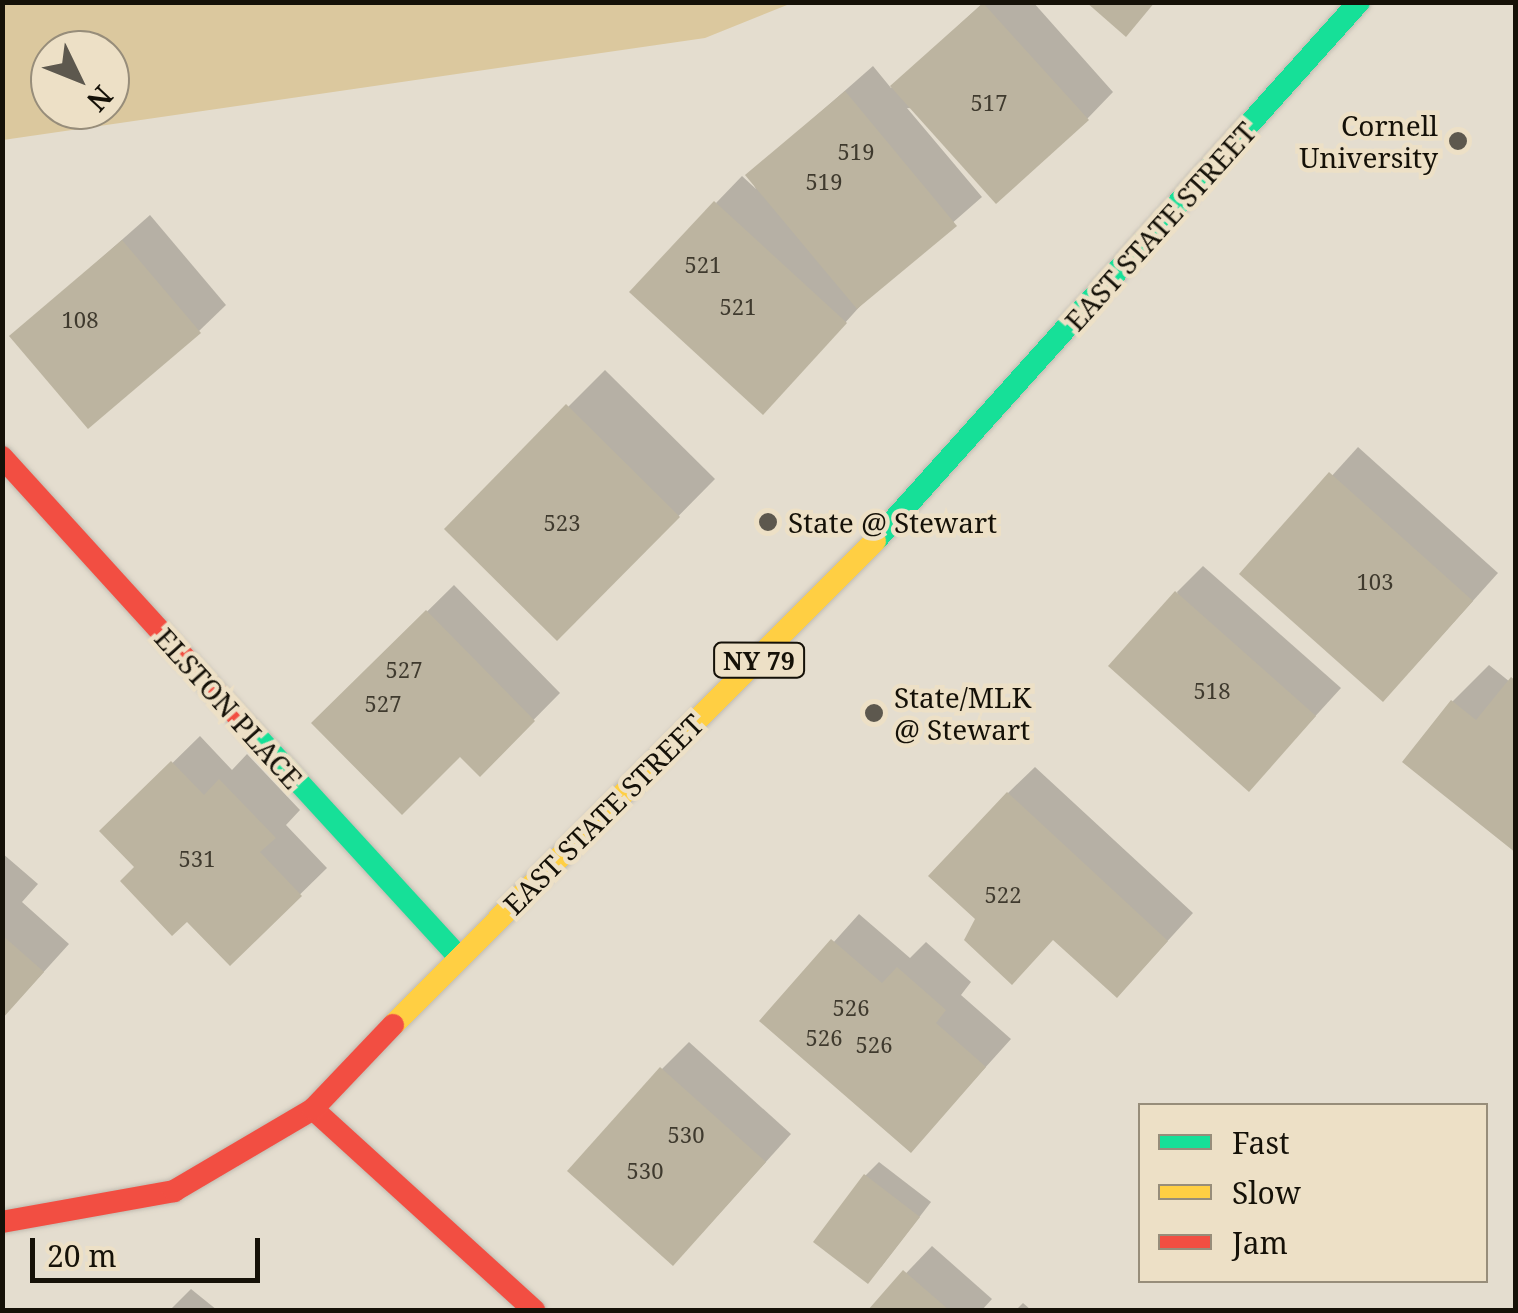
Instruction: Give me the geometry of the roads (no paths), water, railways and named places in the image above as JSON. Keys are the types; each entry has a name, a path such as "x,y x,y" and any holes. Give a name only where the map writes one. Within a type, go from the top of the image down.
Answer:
{"main road":[{"name":"EAST STATE STREET","path":"2,1222 174,1191 313,1109 458,956 842,578 1359,2"},
{"name":"ELSTON PLACE","path":"2,458 458,956"},
{"path":"313,1109 534,1310"}],"place":[{"name":"Cornell University","path":"1458,141"},
{"name":"State @ Stewart","path":"768,522"},
{"name":"State/MLK @ Stewart","path":"874,713"}]}
